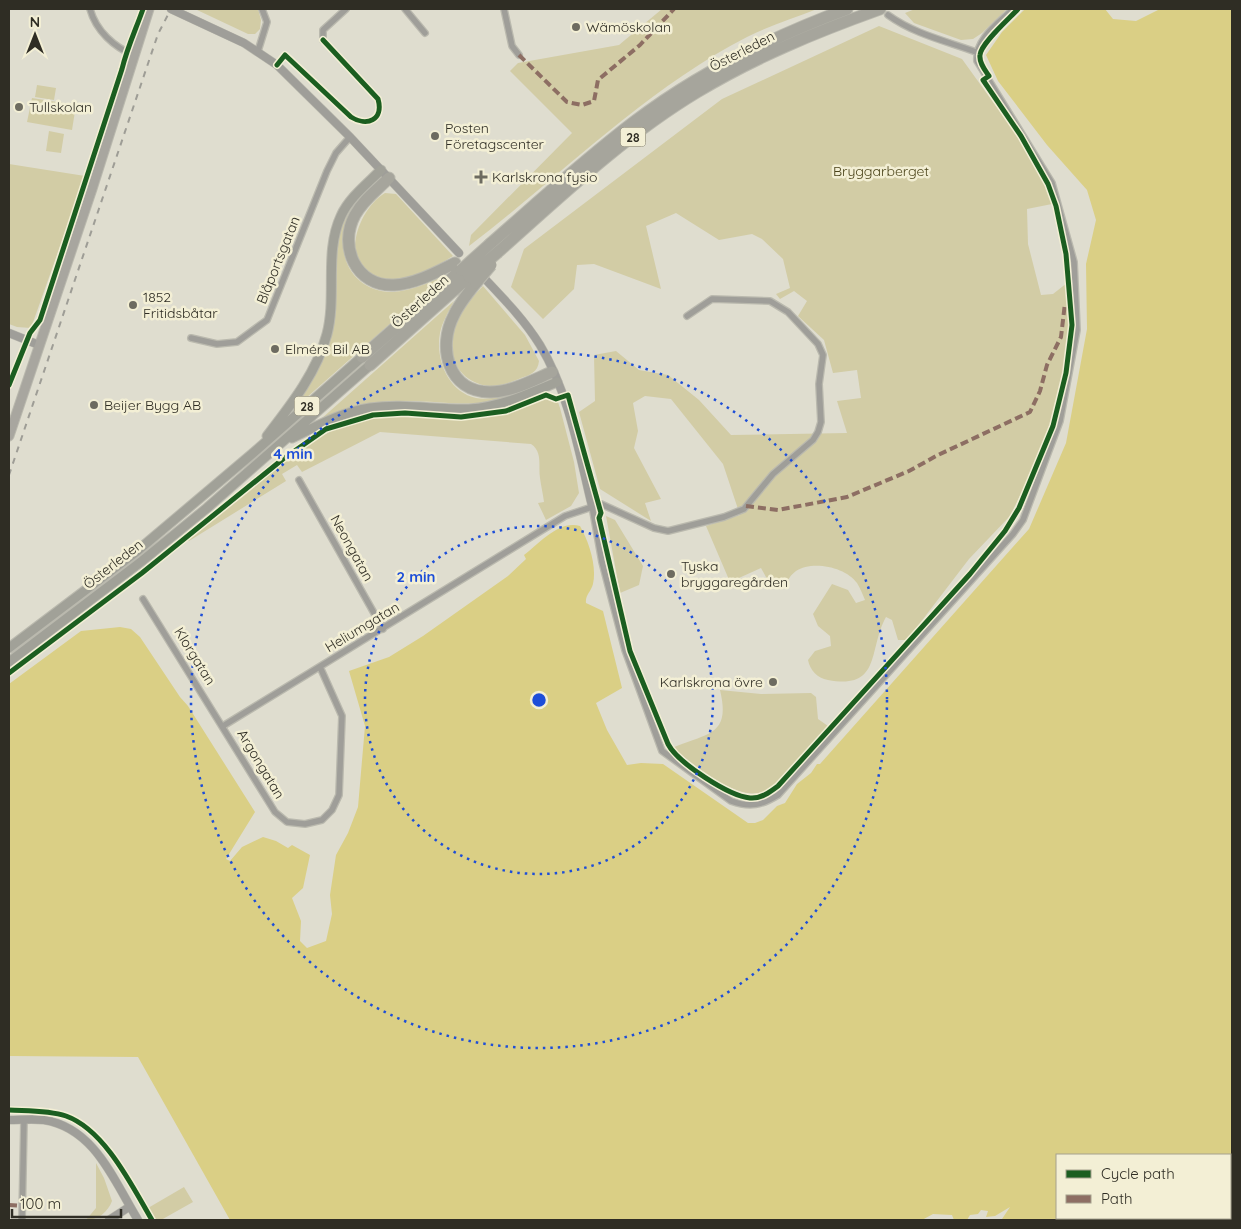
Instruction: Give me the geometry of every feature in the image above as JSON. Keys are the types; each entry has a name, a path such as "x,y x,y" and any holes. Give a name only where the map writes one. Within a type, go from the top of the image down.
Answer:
{"highway":[{"name":"Österleden","path":"366,361 493,250 585,162 657,105 751,49 847,9"},
{"name":"Österleden","path":"493,250 509,242 590,172 640,132 695,93 757,59 814,33 884,12"},
{"path":"385,174 362,205 350,228 348,250 357,270 366,278 379,284 395,285 424,277 468,271 493,250"},
{"path":"468,271 447,334 447,361 456,378 472,389 491,392 555,377"}],"main road":[{"path":"9,436 135,56 148,10"},
{"path":"252,454 288,409 319,358 330,317 333,252 337,227 346,207 385,174"},
{"name":"Österleden","path":"9,648 136,552 366,361"},
{"name":"Österleden","path":"9,662 142,561 282,442 366,361"},
{"path":"282,442 329,420 356,410 399,406 458,409 481,408 516,399 555,377"}],"street":[{"path":"90,9 98,28 126,52 135,56"},
{"path":"171,9 258,51 294,81 385,174 468,271 518,314 541,346 569,416 592,506 602,562 625,650 662,751 732,801 742,805 766,803 778,795 1013,534 1023,520 1060,421 1077,330 1074,262 1052,183 977,61 976,52 984,38 1013,9"},
{"path":"258,51 267,22 262,9"},
{"path":"323,40 323,30 346,9"},
{"path":"405,9 425,33"},
{"path":"504,9 512,46 519,55"},
{"path":"884,12 918,32 976,52"},
{"name":"Blåportsgatan","path":"191,338 217,344 237,342 267,320 327,171 336,153 350,137"},
{"path":"592,506 601,504 608,506 654,528 668,530 724,517 744,509 773,474 813,440 818,432 821,422 819,384 823,355 818,344 788,312 770,301 712,299 687,316"},
{"path":"9,333 40,345"},
{"name":"Neongatan","path":"299,480 383,629"},
{"name":"Heliumgatan","path":"224,726 565,516 592,506"},
{"name":"Klorgatan","path":"143,599 224,726"},
{"name":"Argongatan","path":"224,726 275,812 287,822 305,824 322,820 332,810 339,794 342,716 320,667"},
{"path":"9,1120 44,1120 67,1127 87,1141 100,1156 138,1220"},
{"path":"23,1220 24,1120"},
{"path":"109,1220 130,1207"}],"green space":[{"path":"195,9 258,9 261,20 260,29 255,34 248,34"},
{"path":"662,9 817,9 747,37 709,58 673,82 604,135 469,246 471,235 572,133 510,71 518,63 619,45"},
{"path":"915,9 1007,9 982,33 973,39 961,40 914,23 905,13"},
{"name":"Bryggarberget","path":"879,26 962,59 1021,141 1046,182 1052,199 1052,204 1027,209 1028,244 1041,295 1053,294 1067,283 1070,291 1069,325 1062,384 1050,435 1010,516 969,559 907,640 898,640 892,620 886,617 874,654 865,673 857,679 845,681 828,680 817,675 812,670 808,660 815,651 831,646 830,636 818,626 813,614 832,584 848,590 856,603 865,600 852,577 837,569 811,566 796,571 785,583 772,588 761,568 730,582 706,526 740,515 723,464 671,399 645,396 633,403 638,431 634,448 661,499 645,503 651,521 600,489 579,412 595,401 594,355 616,351 639,370 668,375 699,400 731,435 847,433 837,401 861,398 857,370 833,373 824,340 798,316 807,301 794,291 780,299 776,294 790,288 783,259 762,239 752,234 719,240 676,213 646,226 661,289 594,264 577,265 574,289 543,319 511,287 524,249 722,99"},
{"path":"37,85 56,88 54,100 35,97"},
{"path":"32,98 76,105 72,130 27,122"},
{"path":"49,131 64,134 61,153 46,151"},
{"path":"9,164 85,176 31,328 17,327 9,324"},
{"path":"374,183 376,185 349,221 344,238 346,262 352,272 369,287 380,291 393,292 426,284 444,276 297,406 296,404 321,363 331,336 335,313 336,255 339,237 345,220 356,202"},
{"path":"385,193 396,194 453,256 429,269 403,278 384,279 369,274 360,265 356,254 356,240 359,226 366,213 375,201"},
{"path":"483,286 525,335 539,361 537,368 530,374 502,385 481,385 465,376 459,370 452,353 453,335 461,314"},
{"path":"454,301 442,325 439,343 442,363 451,382 466,395 476,398 487,399 518,394 489,402 462,404 407,401 374,403 342,411 321,419"},
{"path":"545,399 558,402 574,462 579,493 571,506 546,520 538,503 544,502 539,455 531,444 380,432 302,472 297,465 282,474 286,481 189,541 187,540 272,468 320,437 345,426 381,417 456,419 488,417"},
{"path":"606,516 615,520 643,566 639,585 620,593"},
{"path":"720,690 761,694 811,693 816,697 818,719 828,726 777,784 770,789 758,793 745,793 719,782 672,748 706,735 714,731 719,725 723,705"},
{"path":"96,1163 104,1178 112,1201 102,1215 95,1219 86,1220 96,1208"},
{"path":"184,1187 193,1202 161,1220 155,1220 148,1208"}],"shaded area":[{"path":"1025,9 1105,9 1113,19 1136,21 1160,9 1232,9 1232,1220 1002,1219 1010,1207 995,1216 986,1217 988,1211 981,1210 978,1214 970,1215 967,1220 954,1220 952,1215 933,1214 922,1220 230,1220 138,1057 9,1056 9,684 81,631 120,627 131,629 140,637 188,706 255,812 226,859 230,861 242,847 263,837 276,841 288,848 292,845 310,855 303,888 292,898 301,921 300,941 307,948 326,941 332,914 330,895 336,855 348,833 358,807 365,726 349,671 389,657 423,636 508,576 526,559 524,555 557,529 565,526 580,526 591,554 594,577 586,603 603,611 622,688 596,703 607,730 627,765 641,763 663,764 748,823 763,820 777,806 785,803 797,784 811,773 817,764 820,764 1029,529 1066,443 1087,329 1086,264 1096,220 1087,190 1047,145 998,81 986,55 1002,32"}],"railway":[{"path":"9,475 158,34 171,9"}],"marked path":[{"path":"519,55 567,102 582,105 594,101 598,80 640,45 674,9"},
{"path":"746,506 778,510 847,497 909,471 938,455 1030,412 1040,391 1047,365 1061,337 1065,303"},
{"path":"9,1205 22,1206"}],"cycle path":[{"path":"9,385 30,333 40,320 126,54 143,9"},
{"path":"9,673 142,573 283,459 326,429 373,415 405,413 461,417 506,411 546,395 556,399 568,395 601,513 599,518 630,651 668,744 693,769 717,785 741,796 754,798 772,791 970,574 1005,531 1019,508 1053,426 1066,373 1072,325 1066,254 1056,206 1048,184 1021,136 983,80 989,76 980,61 980,55 985,44 1018,9"},
{"path":"277,65 285,55 351,117 363,121 373,120 379,112 378,99 323,40"},
{"path":"9,1110 52,1113 66,1116 80,1123 93,1133 116,1160 152,1220"}],"place":[{"name":"Wämöskolan","path":"576,27"},
{"name":"Tullskolan","path":"19,107"},
{"name":"Posten Företagscenter","path":"435,136"},
{"name":"Karlskrona fysio","path":"481,177"},
{"name":"1852 Fritidsbåtar","path":"133,305"},
{"name":"Elmérs Bil AB","path":"275,349"},
{"name":"Beijer Bygg AB","path":"94,405"},
{"name":"Tyska bryggaregården","path":"671,574"},
{"name":"Karlskrona övre","path":"773,682"}]}
